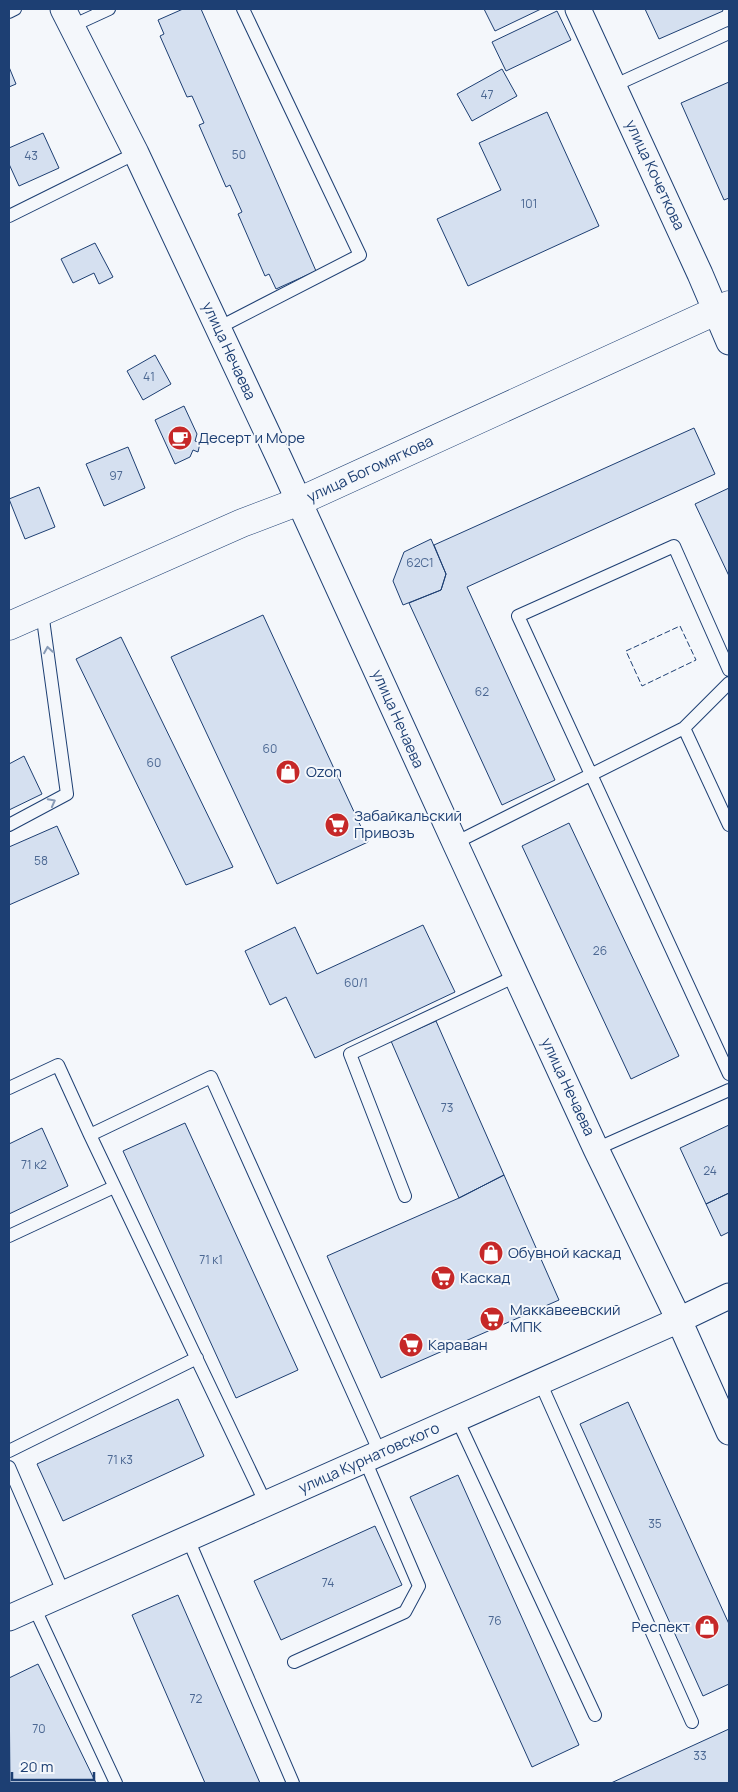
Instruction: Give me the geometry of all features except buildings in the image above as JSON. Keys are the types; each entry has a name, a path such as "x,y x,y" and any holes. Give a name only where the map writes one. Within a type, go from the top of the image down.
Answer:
{"street":[{"name":"улица Кочеткова","path":"578,9 613,86 723,308 729,342"},
{"name":"улица Нечаева","path":"67,18 136,153 300,501 516,976 596,1149 679,1320 729,1432"},
{"name":"улица Богомягкова","path":"9,626 242,523 300,501 723,308"},
{"name":"улица Курнатовского","path":"9,1618 729,1296"}],"lane":[{"path":"9,12 15,9"},
{"path":"67,18 109,9"},
{"path":"218,328 360,255 244,9"},
{"path":"613,86 729,33"},
{"path":"9,216 136,153"},
{"path":"729,670 674,546 518,616 729,1074"},
{"path":"9,825 67,794 42,612"},
{"path":"455,843 684,728 729,683"},
{"path":"684,728 729,825"},
{"path":"406,1196 350,1054 516,976"},
{"path":"9,1088 58,1064 114,1186 266,1504"},
{"path":"90,1135 211,1077 372,1456 419,1586 405,1612 294,1662"},
{"path":"596,1149 729,1090"},
{"path":"9,1236 114,1186"},
{"path":"9,1450 197,1358"},
{"path":"540,1382 692,1722"},
{"path":"457,1419 595,1715"},
{"path":"9,1467 64,1594"},
{"path":"188,1539 293,1783"},
{"path":"34,1607 116,1783"}],"fence":[{"path":"680,626 696,660 642,686 626,651 680,626"}],"place":[{"name":"Десерт и Море","path":"180,438"},
{"name":"Ozon","path":"288,772"},
{"name":"Забайкальский Привозъ","path":"337,825"},
{"name":"Обувной каскад","path":"491,1253"},
{"name":"Каскад","path":"443,1278"},
{"name":"Маккавеевский МПК","path":"492,1319"},
{"name":"Караван","path":"411,1345"},
{"name":"Респект","path":"707,1627"}]}
